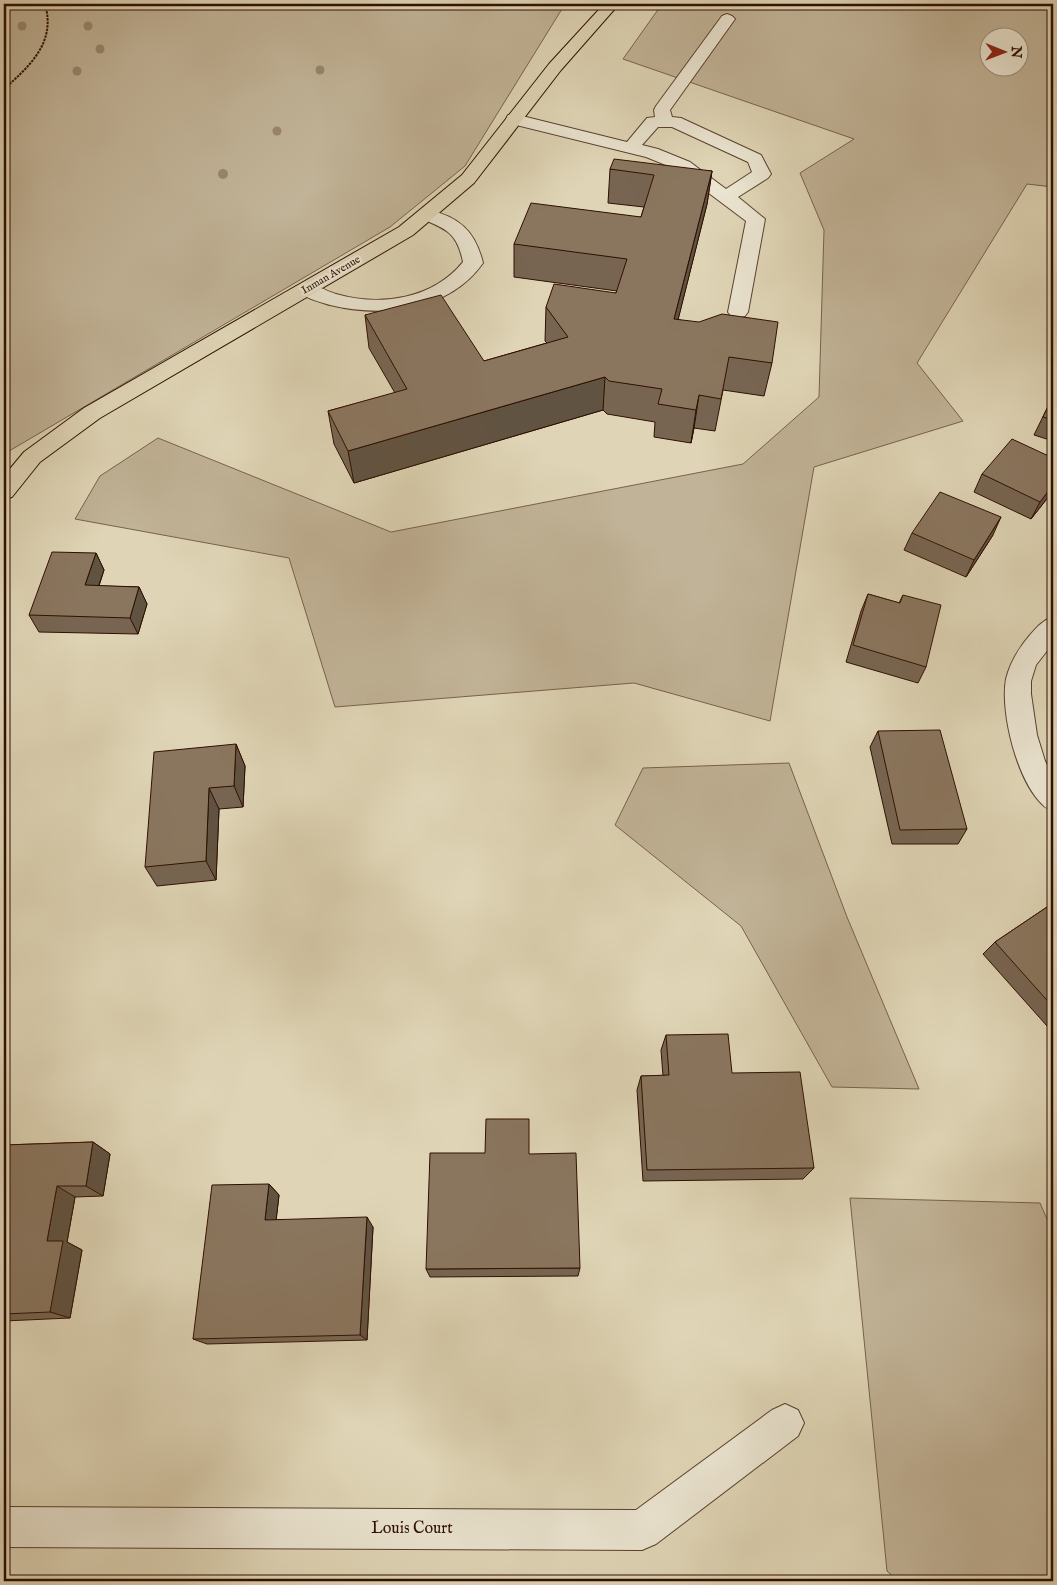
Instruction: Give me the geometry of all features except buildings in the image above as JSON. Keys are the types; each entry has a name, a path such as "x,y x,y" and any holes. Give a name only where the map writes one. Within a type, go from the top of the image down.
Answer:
{"main road":[{"name":"Inman Avenue","path":"4,491 32,456 92,413 406,231 468,179 555,67 612,4"}],"street":[{"path":"665,122 662,110 727,19"},
{"path":"514,119 652,153 684,166 756,219 738,312"},
{"path":"631,148 653,122 675,122 756,159 762,174 725,197"},
{"path":"306,289 335,300 378,304 405,303 426,298 445,290 464,276 473,263 470,243 456,227 426,214"},
{"path":"1053,626 1034,648 1021,669 1018,697 1020,716 1036,774 1053,798"},
{"name":"Louis Court","path":"4,1527 642,1530 785,1423"}],"path":[{"path":"4,89 37,56 45,41 48,33 49,12 45,4"}],"shaded area":[{"path":"4,4 565,4 465,166 390,227 4,454"},
{"path":"662,4 1053,4 1053,187 1027,184 917,363 963,421 814,467 770,721 634,683 335,707 289,558 75,519 100,476 158,438 391,532 743,464 819,397 824,230 800,173 854,139 623,59"},
{"path":"789,763 847,917 919,1089 832,1087 741,926 615,825 643,768"},
{"path":"850,1198 1040,1203 1053,1233 1053,1581 898,1581 887,1571"}]}
